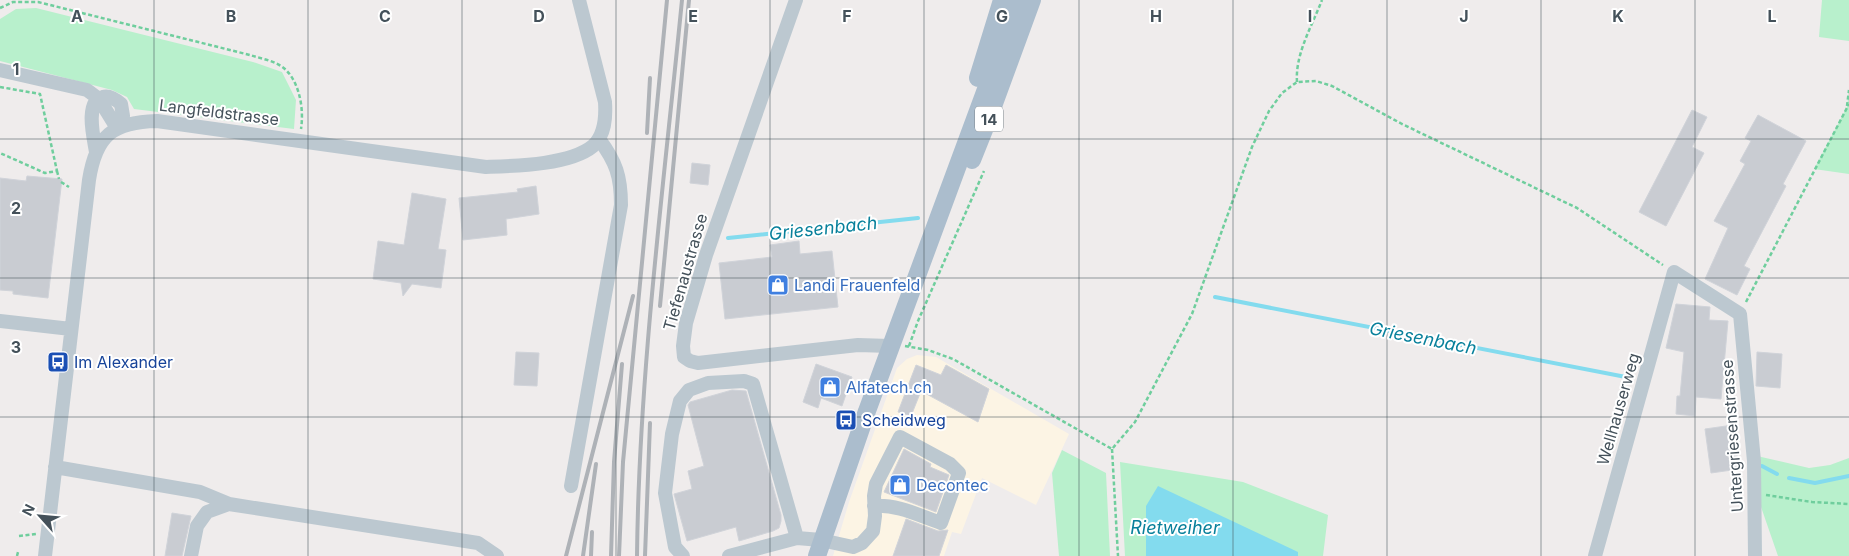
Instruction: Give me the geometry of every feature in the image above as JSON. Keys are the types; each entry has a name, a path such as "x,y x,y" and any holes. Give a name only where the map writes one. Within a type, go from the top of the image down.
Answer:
{"main road":[{"name":"14","path":"933,233 954,146 1002,0"},
{"path":"819,548 890,346 1019,0"},
{"name":"14","path":"933,233 974,156 1032,0"}],"street":[{"path":"571,486 621,205 619,174 609,153 598,139 604,128 605,102 579,0"},
{"name":"Tiefenaustrasse","path":"796,0 706,255 686,323 683,346 684,357 698,363 858,346 890,346"},
{"path":"0,70 81,88 94,94 117,128 102,141 96,152 89,180 45,556"},
{"path":"96,152 92,132 92,113 95,103 99,99"},
{"name":"Langfeldstrasse","path":"117,128 140,122 157,121 486,167 519,166 570,157 587,150 598,139"},
{"path":"1674,272 1740,314"},
{"name":"Wellhauserweg","path":"1595,556 1674,272"},
{"name":"Untergriesenstrasse","path":"1740,314 1754,461 1755,556"},
{"path":"0,320 71,330"},
{"path":"683,556 675,547 665,492 672,434 680,401 690,390 708,383 744,381 753,384 797,538"},
{"path":"729,556 797,538 819,548 853,547 862,543 873,531 874,496 876,484 900,437 950,464 959,474 941,523 894,507 874,506"},
{"path":"55,467 200,492 229,504 478,542 497,556"},
{"path":"191,556 197,526 207,512 229,504"}],"path":[{"path":"1297,82 1296,70 1300,56 1322,0"},
{"path":"0,8 13,2 38,2 250,55 274,63 285,69 294,81 300,99 302,123 300,140"},
{"path":"1118,556 1112,449 1135,422 1192,314 1252,147 1268,111 1282,92 1297,82 1316,81 1332,86 1402,124 1577,208 1674,272"},
{"path":"0,87 40,94 60,181 69,187"},
{"path":"1847,107 1849,90"},
{"path":"1740,314 1849,104"},
{"path":"0,153 45,173 57,171"},
{"path":"909,346 917,324"},
{"path":"890,346 909,346 928,350 953,359 1112,449"},
{"path":"1755,493 1812,502 1849,504"},
{"path":"17,556 18,552"}],"shaded area":[{"path":"917,355 936,357 1069,434 1036,505 982,478 961,534 952,532 944,556 833,556 849,502 897,368 907,359"}],"green space":[{"path":"1822,0 1849,0 1849,41 1819,37"},
{"path":"36,8 253,62 282,72 296,100 294,129 134,109 127,97 112,90 0,61 0,19 16,9"},
{"path":"1849,90 1849,174 1814,169 1847,107"},
{"path":"1062,450 1106,473 1110,556 1059,556 1052,473"},
{"path":"1757,456 1809,468 1830,465 1849,458 1849,556 1778,556 1760,504"},
{"name":"Rietweiher","path":"1120,462 1243,482 1328,515 1323,556 1298,556 1297,552 1146,506 1146,556 1125,556"}],"water":[{"name":"Rietweiher","path":"1158,486 1298,552 1298,556 1146,556 1146,506"}],"building":[{"path":"1692,110 1707,117 1692,147 1704,153 1666,226 1639,212"},
{"path":"1758,115 1806,141 1783,184 1786,186 1744,266 1750,269 1737,295 1705,279 1728,228 1714,221 1745,164 1740,161 1751,141 1745,138"},
{"path":"692,163 710,165 708,185 690,183"},
{"path":"27,176 62,179 48,298 13,294 13,291 0,290 0,178 26,181"},
{"path":"536,186 539,214 506,219 507,235 463,240 459,198 518,192 517,189"},
{"path":"412,193 446,199 438,249 446,250 441,288 412,284 403,296 401,283 373,279 378,241 404,245"},
{"name":"Landi Frauenfeld","path":"799,241 800,254 832,251 838,307 725,319 719,263 772,257 770,245"},
{"path":"1676,304 1710,307 1709,320 1728,321 1721,399 1696,397 1695,416 1676,414 1677,396 1680,396 1684,352 1666,348"},
{"path":"516,352 539,353 537,386 514,385"},
{"path":"1757,352 1782,354 1780,388 1756,386"},
{"path":"816,364 852,377 842,406 821,398 818,408 803,402"},
{"path":"916,365 941,375 946,365 989,389 978,422 921,391 911,416 898,412"},
{"path":"732,390 746,391 781,515 779,528 739,541 736,527 687,541 674,494 692,489 688,471 704,466 688,405 690,402"},
{"path":"1733,425 1739,469 1711,473 1705,429"},
{"path":"904,449 931,464 930,467 949,475 936,512 884,492"},
{"path":"172,513 191,516 182,556 165,556"},
{"path":"906,519 938,531 948,530 939,556 893,556"}],"waterway":[{"name":"Griesenbach","path":"728,238 918,218"},
{"name":"Griesenbach","path":"1215,297 1631,378"},
{"path":"1762,466 1777,474"},
{"name":"Griesenbach","path":"1789,478 1815,483 1849,476"}],"railway":[{"path":"619,556 623,462 667,0"},
{"path":"637,556 642,417 647,347 682,0"},
{"path":"660,306 689,0"},
{"path":"647,133 650,78"},
{"path":"566,556 633,296"},
{"path":"611,556 614,462 622,364"},
{"path":"645,556 650,423"},
{"path":"583,556 596,464"},
{"path":"591,556 592,532"}],"place":[{"name":"Landi Frauenfeld","path":"778,285"},
{"name":"Im Alexander","path":"58,362"},
{"name":"Alfatech.ch","path":"830,387"},
{"name":"Scheidweg","path":"846,420"},
{"name":"Decontec","path":"900,485"}]}
